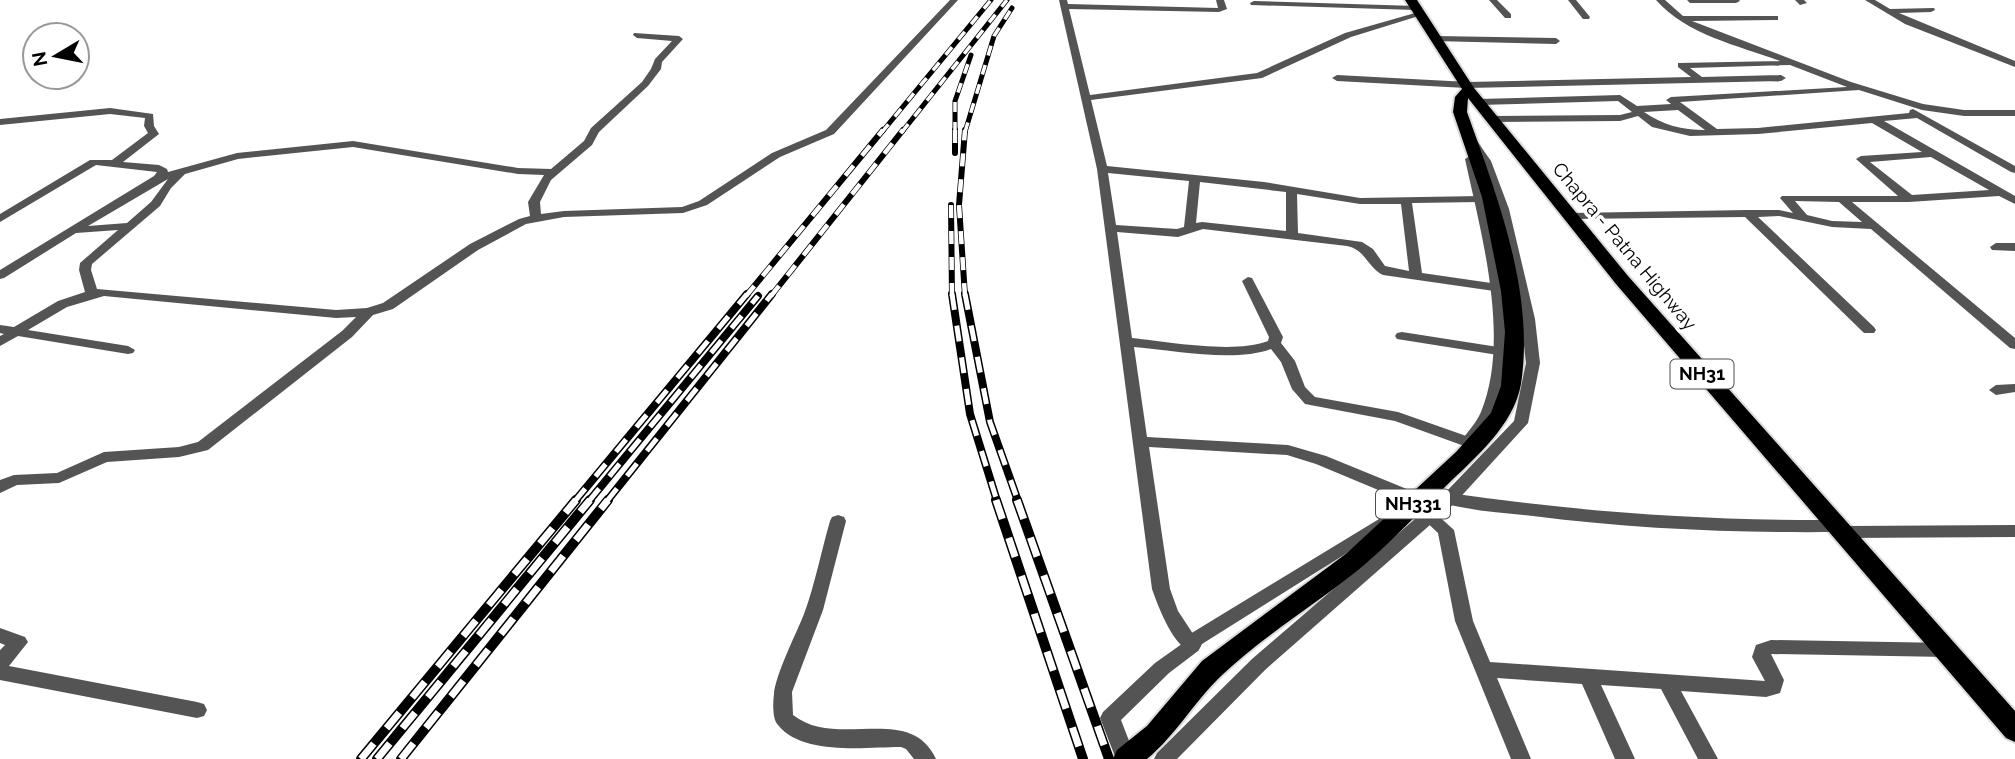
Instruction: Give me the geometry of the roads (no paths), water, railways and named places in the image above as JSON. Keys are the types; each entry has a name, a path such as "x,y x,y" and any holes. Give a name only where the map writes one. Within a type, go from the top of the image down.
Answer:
{"highway":[{"name":"Chapra - Patna Highway","path":"1416,7 1470,90 1570,216 1667,333 1842,529 2015,730"},
{"name":"NH331","path":"1127,759 1157,734 1211,669 1355,559 1463,457 1500,415 1511,386 1514,332 1499,235 1460,112 1462,97 1470,90"}],"street":[{"path":"0,342 61,303 92,293 121,292 336,314 368,312 404,297 495,234 536,218 596,212 674,211 703,203 776,155 830,132 954,0"},
{"path":"1192,646 1170,614 1161,589 1102,169 1064,3 1181,5 1221,10 1220,0"},
{"path":"1493,0 1508,16"},
{"path":"1572,0 1586,17"},
{"path":"1660,0 1682,19 1791,64 1892,99 1964,113 2015,113"},
{"path":"1869,0 1888,11 2015,64"},
{"path":"1690,1 1738,3"},
{"path":"1254,3 1416,7"},
{"path":"1086,99 1259,76 1416,7"},
{"path":"1888,11 1931,10"},
{"path":"1682,19 1775,18"},
{"path":"536,218 534,202 554,173 588,143 595,130 645,84 657,61 678,40 637,35"},
{"path":"1436,40 1556,41"},
{"path":"1701,81 1681,65 1791,64"},
{"path":"1337,78 1470,90 1618,98 1656,125 1670,130 1716,133 1919,116"},
{"path":"1470,90 1781,78"},
{"path":"1716,133 1671,100 1861,89"},
{"path":"1892,99 2015,170"},
{"path":"1492,119 1620,118 1638,111 1681,107"},
{"path":"0,122 110,111 150,117 149,126 154,134 116,162"},
{"path":"1874,120 2015,201"},
{"path":"1127,759 1110,718 1162,668 1192,646 1196,639 1358,540 1413,498 1467,442 1488,413 1495,389 1498,351 1494,287 1481,199 1468,137"},
{"path":"1164,759 1259,664 1427,515 1449,499 1521,422 1533,363 1513,240 1486,161 1468,137"},
{"path":"0,275 158,178 237,156 358,144 391,152 493,164 525,172 554,173"},
{"path":"1909,199 1861,159 1934,154"},
{"path":"0,219 94,162 159,168 163,171 158,178"},
{"path":"1102,169 1291,190 1343,200 1406,202 1481,199"},
{"path":"92,293 85,270 86,263 160,201 166,186 183,170"},
{"path":"1189,228 1195,179"},
{"path":"1291,190 1292,235"},
{"path":"1802,215 1786,198 1909,199 2001,193"},
{"path":"1842,199 2015,345"},
{"path":"1406,202 1416,276"},
{"path":"1748,213 1868,330"},
{"path":"1570,216 1748,213 1802,215 1832,224 1872,226"},
{"path":"1111,228 1178,233 1202,225 1359,244 1372,253 1382,271 1494,287"},
{"path":"73,230 131,226"},
{"path":"1996,247 2015,247"},
{"path":"1248,281 1273,330 1275,343 1288,361 1299,389 1310,401 1398,417 1467,442"},
{"path":"0,487 14,480 55,479 104,457 179,452 203,446 347,334 368,312"},
{"path":"0,328 128,350"},
{"path":"1402,336 1498,351"},
{"path":"1128,342 1247,351 1275,343"},
{"path":"1996,390 2015,388"},
{"path":"1142,442 1259,446 1288,450 1321,460 1413,498"},
{"path":"1449,499 1598,520 1707,526 2015,531"},
{"path":"1427,515 1446,530 1450,540 1464,621 1521,759"},
{"path":"838,521 814,610 783,692 784,719 790,726 818,737 902,738 913,743 926,759"},
{"path":"0,635 19,642 0,663"},
{"path":"1483,669 1667,683 1773,687 1775,680 1761,657 1762,650 1771,647 1948,650"},
{"path":"0,673 197,710"},
{"path":"1588,677 1625,759"},
{"path":"1667,683 1707,759"}],"railway":[{"path":"882,132 991,0"},
{"path":"902,132 1007,0"},
{"path":"965,132 994,36 1012,8"},
{"path":"955,153 955,101 971,55"},
{"path":"746,296 883,130"},
{"path":"771,296 903,130"},
{"path":"965,130 959,205 965,296"},
{"path":"951,205 952,296"},
{"path":"575,501 747,294"},
{"path":"607,501 772,294"},
{"path":"952,294 970,414 997,501"},
{"path":"965,294 990,422 1018,501"},
{"path":"589,501 758,296"},
{"path":"361,759 576,500"},
{"path":"377,759 590,500"},
{"path":"401,759 608,500"},
{"path":"996,500 1083,759"},
{"path":"1017,500 1109,759"}]}
